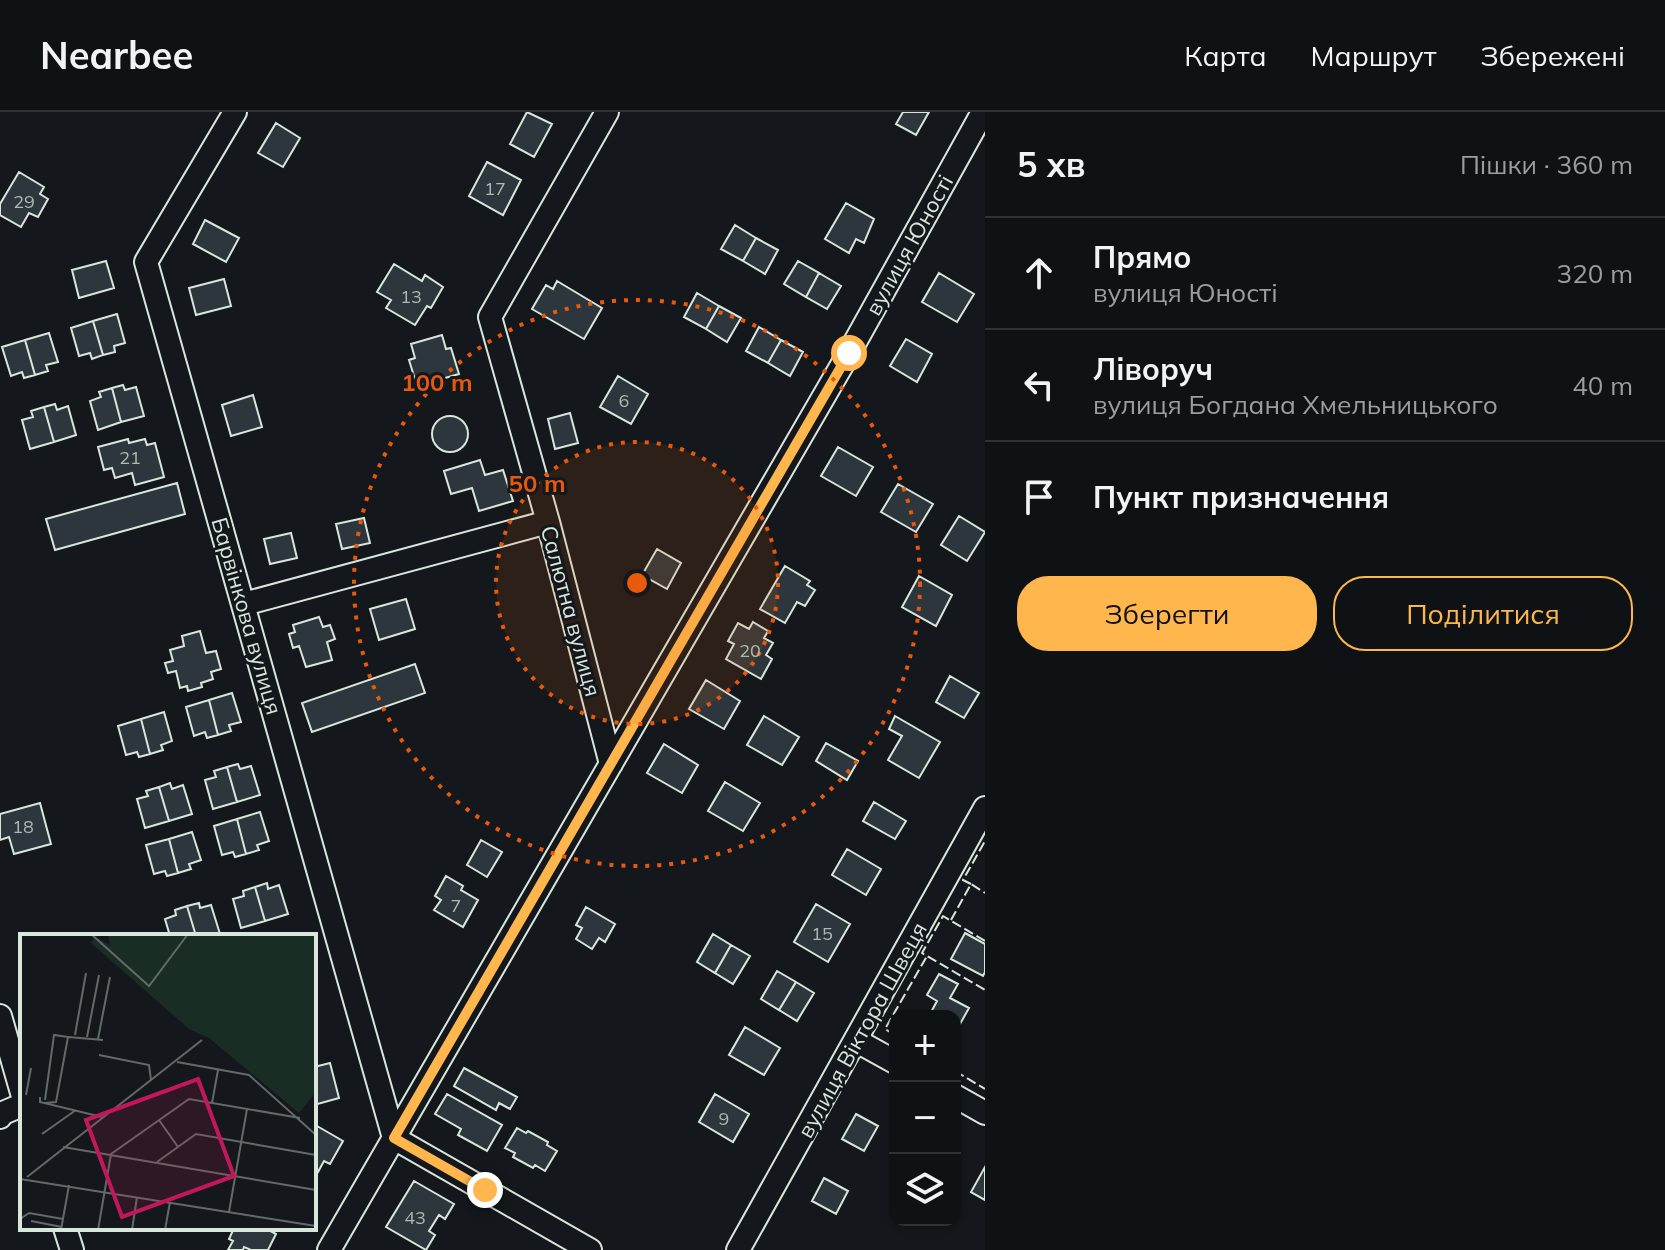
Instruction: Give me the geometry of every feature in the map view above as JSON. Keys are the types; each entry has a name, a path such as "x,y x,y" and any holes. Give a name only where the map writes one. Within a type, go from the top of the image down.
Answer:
{"street":[{"name":"Барвінкова вулиця","path":"235,112 146,262 394,1138"},
{"name":"Салютна вулиця","path":"607,112 490,317 548,522 611,764"},
{"name":"вулиця Юності","path":"329,1250 849,353 983,112"},
{"path":"244,604 548,522"},
{"name":"вулиця Віктора Швеця","path":"738,1250 985,808"},
{"path":"0,1016 20,1086"},
{"path":"857,1041 889,1059"},
{"path":"961,1099 985,1113"},
{"path":"0,1117 20,1106"},
{"path":"394,1138 590,1250"},
{"path":"66,1230 72,1250"}],"building":[{"path":"527,112 552,124 534,157 510,144"},
{"path":"903,112 929,112 916,135 896,124"},
{"path":"276,123 300,138 283,167 258,153"},
{"path":"487,162 521,180 503,215 469,196"},
{"path":"19,172 44,187 40,194 48,199 38,217 29,213 21,227 0,215 0,204"},
{"path":"846,203 874,219 864,243 856,239 849,253 825,239"},
{"path":"205,220 239,238 226,262 193,244"},
{"path":"735,225 756,238 743,261 721,249"},
{"path":"756,238 778,250 765,274 743,261"},
{"path":"106,261 114,288 79,298 72,270"},
{"path":"798,261 819,273 806,297 784,284"},
{"path":"394,264 422,281 425,275 443,287 431,308 427,306 415,325 386,308 391,300 377,292"},
{"path":"819,273 841,286 827,309 806,297"},
{"path":"939,273 974,294 957,322 922,302"},
{"path":"224,279 231,306 196,315 189,288"},
{"path":"557,281 602,308 584,339 532,309 546,285 553,289"},
{"path":"697,293 719,306 706,329 684,317"},
{"path":"719,306 741,318 727,342 706,329"},
{"path":"117,314 125,343 114,346 115,352 103,355 93,321"},
{"path":"93,321 103,355 92,359 90,353 79,356 71,328"},
{"path":"759,327 781,340 768,363 746,351"},
{"path":"49,333 58,362 46,365 48,371 35,375 25,340"},
{"path":"442,335 446,349 451,348 459,374 417,386 409,360 415,358 411,344"},
{"path":"906,339 932,354 917,382 890,366"},
{"path":"25,340 35,375 24,378 22,372 11,376 2,347"},
{"path":"781,340 803,352 790,376 768,363"},
{"path":"618,376 648,394 631,424 600,407"},
{"path":"123,385 125,390 136,387 144,416 121,422 112,388"},
{"path":"112,388 121,422 98,430 90,401 101,397 99,392"},
{"path":"253,395 262,427 231,436 222,405"},
{"path":"55,404 57,410 68,406 76,435 54,442 44,407"},
{"path":"44,407 54,442 30,449 22,420 33,417 31,411"},
{"path":"570,413 578,443 555,449 548,419"},
{"path":"450,416 463,421 468,434 463,447 450,452 437,447 432,434 437,421"},
{"path":"128,439 129,443 145,439 147,445 155,443 164,477 135,485 132,473 115,478 112,468 104,470 98,447"},
{"path":"838,447 873,467 856,496 821,476"},
{"path":"480,460 485,475 503,470 513,501 479,511 472,488 451,494 444,471"},
{"path":"177,483 185,514 55,550 46,519"},
{"path":"898,484 933,504 916,532 881,512"},
{"path":"959,516 985,532 967,561 941,545"},
{"path":"364,518 370,543 342,549 336,524"},
{"path":"291,533 297,558 270,564 264,539"},
{"path":"657,549 681,563 667,589 642,575"},
{"path":"785,566 810,581 807,585 815,590 805,606 797,602 785,623 760,609"},
{"path":"919,576 952,595 936,626 902,607"},
{"path":"406,599 415,629 379,640 370,609"},
{"path":"319,617 323,627 330,625 335,639 327,642 332,660 306,667 299,646 293,648 289,634 295,632 293,625"},
{"path":"753,622 768,631 764,638 773,643 766,655 772,659 761,679 726,659 734,644 728,641 738,623 749,629"},
{"path":"200,631 206,653 216,651 221,669 211,672 213,679 201,683 202,687 188,691 187,686 180,688 176,671 168,673 165,663 173,661 170,650 184,646 182,636"},
{"path":"415,664 425,693 312,732 302,703"},
{"path":"950,676 979,693 964,718 936,702"},
{"path":"706,680 740,701 724,729 689,709"},
{"path":"232,693 241,722 229,725 231,731 218,735 209,700"},
{"path":"209,700 218,735 207,738 205,732 194,736 186,707"},
{"path":"164,712 172,741 161,745 163,750 150,754 141,719"},
{"path":"764,716 799,737 782,765 747,745"},
{"path":"895,716 940,742 919,778 888,760 902,736 889,729"},
{"path":"141,719 150,754 139,757 137,752 126,755 118,726"},
{"path":"826,743 858,761 847,780 816,761"},
{"path":"664,744 698,765 682,793 647,773"},
{"path":"238,764 240,769 251,766 260,795 237,802 227,767"},
{"path":"227,767 237,802 213,809 205,780 216,777 214,771"},
{"path":"725,782 760,803 743,831 708,811"},
{"path":"170,783 172,789 183,785 192,814 169,821 159,787"},
{"path":"159,787 169,821 145,828 137,799 148,796 146,791"},
{"path":"874,802 906,821 895,839 863,821"},
{"path":"40,803 51,844 14,854 9,837 0,840 0,814"},
{"path":"260,812 269,841 257,845 259,850 246,854 237,819"},
{"path":"237,819 246,854 235,857 233,852 222,855 214,826"},
{"path":"192,832 201,860 189,864 191,869 178,873 169,839"},
{"path":"169,839 178,873 167,876 165,871 154,874 146,845"},
{"path":"481,840 502,852 487,877 467,865"},
{"path":"847,849 881,869 866,895 832,875"},
{"path":"446,876 478,900 463,927 434,910 441,900 435,896"},
{"path":"267,883 268,889 279,885 288,914 265,921 255,887"},
{"path":"255,887 265,921 241,928 233,899 244,896 243,891"},
{"path":"199,903 200,908 211,905 220,934 195,934 187,906"},
{"path":"816,904 850,924 828,962 794,942"},
{"path":"187,906 195,934 169,934 165,919 176,915 175,910"},
{"path":"586,907 615,924 605,942 599,938 592,949 576,939 582,928 576,925"},
{"path":"965,933 985,944 983,976 951,959"},
{"path":"713,934 731,945 715,973 697,962"},
{"path":"731,945 750,956 733,984 715,973"},
{"path":"777,971 796,982 779,1010 761,999"},
{"path":"939,974 958,984 950,998 969,1008 961,1022 961,1010 932,1010 937,1001 927,995"},
{"path":"796,982 814,993 797,1021 779,1010"},
{"path":"745,1027 780,1048 764,1075 729,1055"},
{"path":"330,1063 339,1098 316,1104 316,1066"},
{"path":"464,1068 517,1097 510,1109 499,1103 496,1110 454,1086"},
{"path":"447,1094 502,1125 487,1151 458,1135 461,1129 435,1114"},
{"path":"715,1094 749,1114 733,1142 699,1122"},
{"path":"856,1114 878,1126 864,1151 842,1139"},
{"path":"316,1128 343,1141 330,1164 324,1161 318,1172 316,1171"},
{"path":"517,1128 548,1142 547,1145 557,1151 545,1171 513,1157 515,1153 505,1148"},
{"path":"985,1167 985,1200 971,1192"},
{"path":"824,1178 848,1191 836,1214 812,1201"},
{"path":"414,1181 454,1204 445,1219 439,1215 429,1231 435,1235 426,1250 386,1227"},
{"path":"233,1230 269,1230 276,1234 268,1250 244,1247 243,1250 228,1250 233,1241 229,1239"}],"fence":[{"path":"971,884 963,880 985,841"},
{"path":"951,920 971,884 985,893"},
{"path":"985,941 943,916 922,953 985,990"},
{"path":"896,1010 927,956"},
{"path":"889,1022 885,1029 889,1031"},
{"path":"961,1075 985,1089"}],"route":[{"path":"485,1190 394,1138 849,353"}]}
